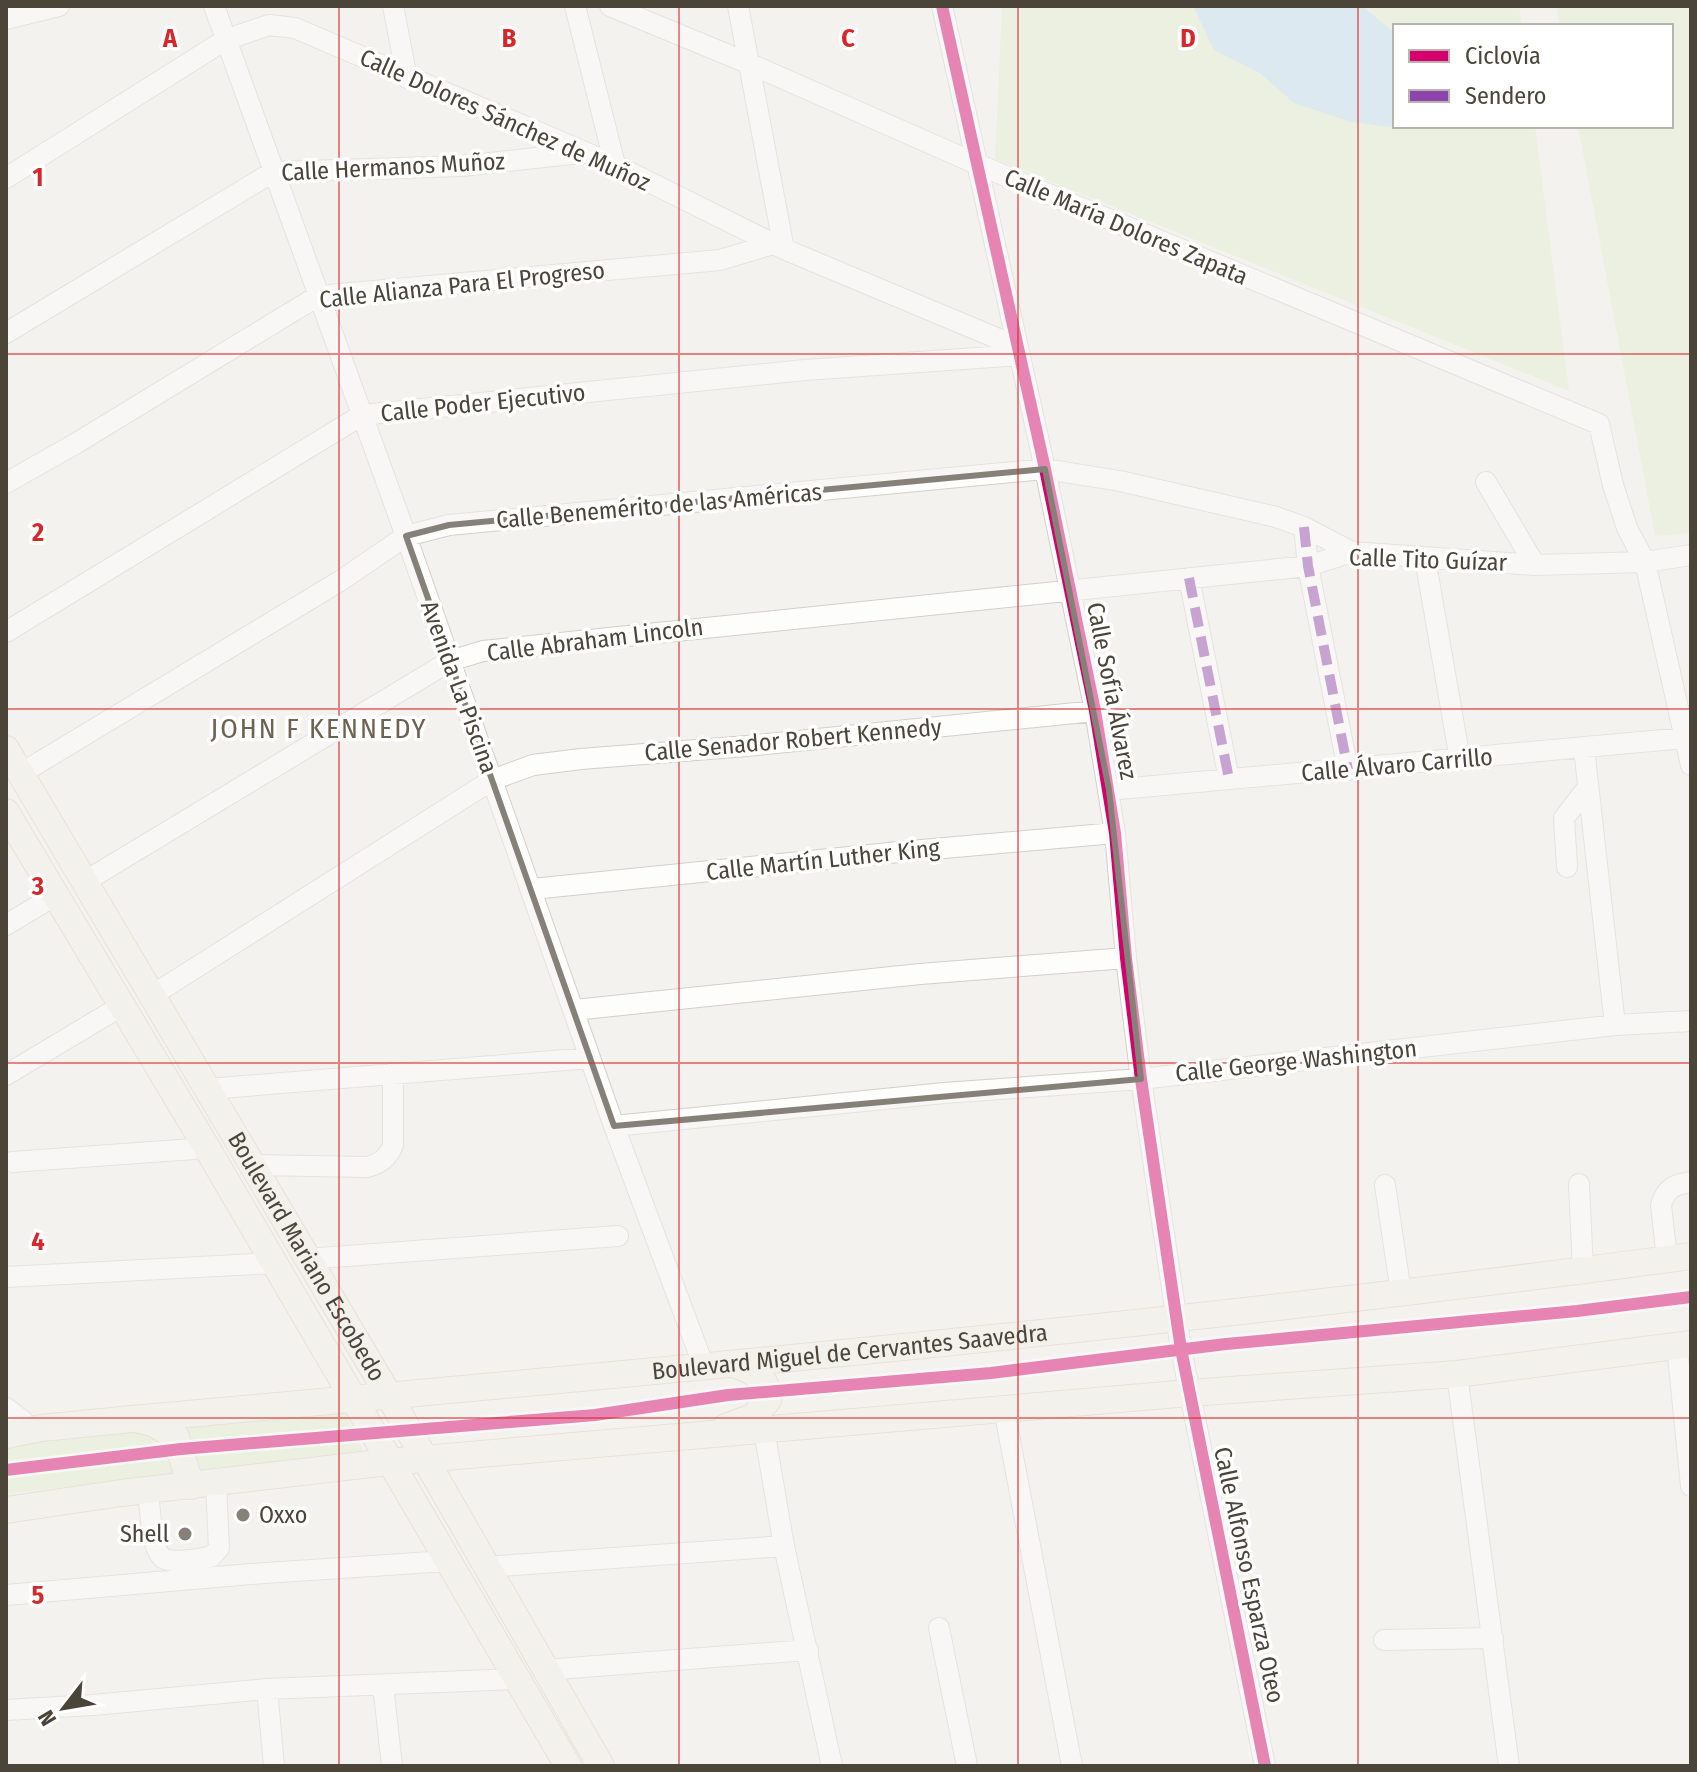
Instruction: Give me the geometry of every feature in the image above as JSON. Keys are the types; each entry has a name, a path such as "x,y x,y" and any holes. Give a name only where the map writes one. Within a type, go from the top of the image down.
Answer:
{"main road":[{"name":"Boulevard Mariano Escobedo","path":"6,749 388,1394 601,1766"},
{"name":"Boulevard Mariano Escobedo","path":"6,812 123,1005 568,1766"},
{"name":"Boulevard Miguel de Cervantes Saavedra","path":"16,1433 132,1419 704,1367 1177,1319 1679,1258"},
{"path":"6,1510 388,1462 1189,1393 1457,1374 1684,1345"},
{"path":"704,1435 753,1417 768,1400 769,1391 756,1373 734,1364"},
{"path":"132,1419 153,1423 176,1437 204,1485"}],"street":[{"path":"6,19 59,6"},
{"name":"Avenida La Piscina","path":"214,6 406,536 614,1126 704,1367"},
{"path":"393,6 407,78"},
{"path":"575,6 615,165"},
{"name":"Calle María Dolores Zapata","path":"610,6 977,164 1599,424 1627,528 1645,562"},
{"path":"738,6 778,246"},
{"name":"Calle Sofía Álvarez","path":"942,6 1045,469 1095,711 1115,833 1141,1079 1189,1393"},
{"name":"Calle Dolores Sánchez de Muñoz","path":"6,178 225,40 269,25 295,28 615,165 778,246 1019,351"},
{"name":"Calle Hermanos Muñoz","path":"6,333 273,172 462,166 585,153"},
{"name":"Calle Alianza Para El Progreso","path":"6,483 318,296 720,260 778,246"},
{"name":"Calle Poder Ejecutivo","path":"6,632 362,415 1019,351"},
{"name":"Calle Benemérito de las Américas","path":"20,774 340,581 406,536 449,525 1045,469 1120,481 1276,517 1304,527 1352,552"},
{"path":"1486,482 1535,565"},
{"path":"1304,527 1308,566 1348,770"},
{"name":"Calle Tito Guízar","path":"1071,591 1308,566 1352,552 1535,565 1645,562 1691,555"},
{"path":"1425,558 1460,760"},
{"path":"1645,562 1691,765"},
{"path":"1189,578 1229,779"},
{"name":"Calle Abraham Lincoln","path":"84,882 450,661 483,651 1071,591"},
{"name":"Calle Senador Robert Kennedy","path":"151,996 492,780 533,765 1095,711"},
{"name":"Calle Álvaro Carrillo","path":"1109,790 1685,738"},
{"path":"1584,748 1615,1025"},
{"path":"1567,867 1564,818 1588,787"},
{"name":"Calle Martín Luther King","path":"532,889 1115,833"},
{"path":"6,925 56,895"},
{"path":"574,1010 920,974 1126,958"},
{"path":"6,1075 123,1005"},
{"name":"Calle George Washington","path":"614,1126 944,1093 1141,1079 1615,1025 1691,1021"},
{"path":"208,1089 590,1058"},
{"path":"251,1165 367,1167 379,1164 393,1145 393,1073"},
{"path":"12,1162 207,1148"},
{"path":"1679,1258 1661,1205 1663,1197 1675,1185 1691,1182"},
{"path":"1579,1184 1583,1270"},
{"path":"1385,1185 1401,1293"},
{"path":"306,1259 618,1236"},
{"path":"6,1277 274,1263"},
{"path":"1684,1345 1691,1486"},
{"path":"1457,1374 1509,1766"},
{"name":"Calle Alfonso Esparza Oteo","path":"1189,1393 1265,1766"},
{"path":"6,1408 23,1421 16,1433"},
{"path":"1004,1409 1072,1766"},
{"path":"764,1430 784,1546 832,1766"},
{"path":"148,1491 155,1547 160,1556 169,1560 211,1557 219,1548 204,1485"},
{"path":"485,1567 784,1546"},
{"path":"6,1595 447,1561"},
{"path":"939,1628 967,1766"},
{"path":"1384,1640 1493,1638"},
{"path":"544,1670 808,1650"},
{"path":"6,1710 267,1689 517,1679"},
{"path":"383,1685 392,1766"},
{"path":"267,1689 274,1766"}],"highlighted area":[{"path":"1045,469 1109,790 1141,1079 614,1126 406,536 449,525"}],"green space":[{"path":"1002,6 1519,6 1522,24 1393,24 1393,128 1535,128 1569,391 995,159"},
{"path":"1556,6 1691,6 1691,533 1655,536 1578,128 1673,128 1673,24 1560,24"},
{"path":"344,1410 363,1451 6,1494 6,1442"}],"water":[{"path":"1193,6 1362,6 1393,31 1393,125 1390,127 1351,122 1294,103 1260,73 1214,50"}],"marked path":[{"path":"1304,527 1308,566 1348,770"},
{"path":"1189,578 1229,779"}],"cycle path":[{"path":"942,6 1045,469 1095,711 1115,833 1141,1079 1181,1349 1265,1766"},
{"path":"6,1470 181,1449 595,1415 728,1395 991,1373 1226,1344 1577,1311 1691,1297"}],"place":[{"name":"Oxxo","path":"243,1515"},
{"name":"Shell","path":"185,1534"}],"district":[{"name":"JOHN F KENNEDY","path":"319,728"}]}
